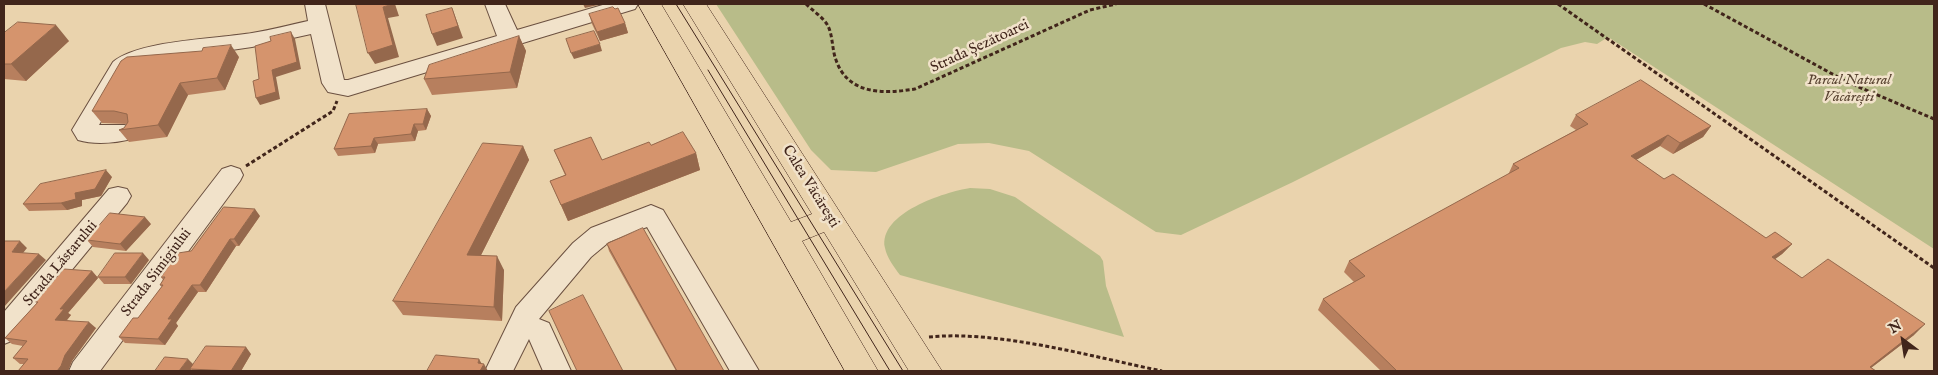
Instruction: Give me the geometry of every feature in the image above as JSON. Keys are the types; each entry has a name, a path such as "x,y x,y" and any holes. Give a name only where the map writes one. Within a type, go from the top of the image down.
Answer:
{"main road":[{"path":"650,4 862,371"},
{"name":"Calea Văcărești","path":"695,4 926,371"},
{"path":"783,237 830,218"}],"street":[{"path":"495,4 510,40"},
{"path":"124,133 92,135 86,134 84,130 114,79 128,61 146,55 261,38 318,10 331,78 336,87 342,88 367,84 628,4"},
{"name":"Strada Simigiului","path":"83,371 231,176"},
{"name":"Strada Lăstarului","path":"4,332 118,196"},
{"path":"498,371 521,323 590,241 600,235 651,215 654,217 745,371"},
{"path":"521,323 539,331 557,371"}],"path":[{"name":"Strada Șezătoarei","path":"806,4 828,26 836,62 844,75 854,86 880,91 916,89 1090,10 1116,4"},
{"path":"1558,4 1934,268"},
{"path":"1704,4 1846,82 1934,119"},
{"path":"231,176 333,111 342,88"},
{"path":"929,338 948,334 1002,341 1061,350 1162,371"}],"green space":[{"name":"Parcul Natural Văcărești","path":"716,4 1934,4 1934,249 1608,37 1597,44 1585,42 1561,48 1293,182 1181,235 1156,232 1029,151 989,143 958,144 876,172 831,170 811,150"},
{"path":"970,188 990,189 1015,197 1100,256 1103,261 1106,286 1124,337 900,275 889,259 885,248 886,236 892,224 916,206 945,194"}],"building":[{"path":"356,4 393,4 383,7 393,45 368,53"},
{"path":"613,7 615,9 618,8 625,23 597,32 589,14"},
{"path":"452,8 458,26 432,34 426,15"},
{"path":"18,22 56,25 11,64 4,64 4,33"},
{"path":"594,31 600,44 571,53 566,39"},
{"path":"291,32 297,62 272,70 276,92 256,98 253,81 259,79 255,46 271,41 270,37"},
{"path":"519,36 510,72 424,79 429,65"},
{"path":"231,45 217,78 180,83 158,125 119,130 124,128 128,122 127,114 114,111 92,111 121,61 127,57 202,51 203,48"},
{"path":"1641,80 1711,126 1680,143 1668,135 1631,156 1664,179 1673,174 1766,238 1775,232 1792,244 1772,257 1802,278 1828,259 1925,324 1870,367 1876,371 1397,371 1323,299 1365,276 1349,261 1519,168 1513,164 1588,124 1576,115"},
{"path":"427,109 423,124 414,124 411,134 374,138 371,146 334,149 349,114"},
{"path":"683,132 696,153 561,205 550,181 566,175 554,150 591,137 602,160 649,142 651,145"},
{"path":"483,143 523,146 467,255 497,256 494,307 393,301"},
{"path":"106,170 95,189 75,193 76,199 61,203 23,204 40,184"},
{"path":"224,207 255,209 234,239 230,239 200,285 192,285 168,319 172,319 158,339 119,337 133,318 138,318 163,285 160,285 165,277 161,277 178,253 191,251"},
{"path":"110,213 145,217 120,244 87,240"},
{"path":"643,228 724,371 677,371 607,244"},
{"path":"4,241 20,241 12,252 39,254 4,292"},
{"path":"115,253 143,253 125,277 98,277"},
{"path":"64,269 92,271 60,309 64,309 55,320 89,322 65,355 57,371 18,371 28,359 13,358 27,341 5,338 38,302 36,302"},
{"path":"583,295 623,371 577,371 549,311"},
{"path":"206,346 246,347 231,371 190,369"},
{"path":"436,355 479,359 478,363 484,364 480,371 427,371"},
{"path":"165,357 188,359 179,371 155,371"}],"tram line":[{"path":"676,4 903,371"},
{"path":"708,70 890,371"}]}
